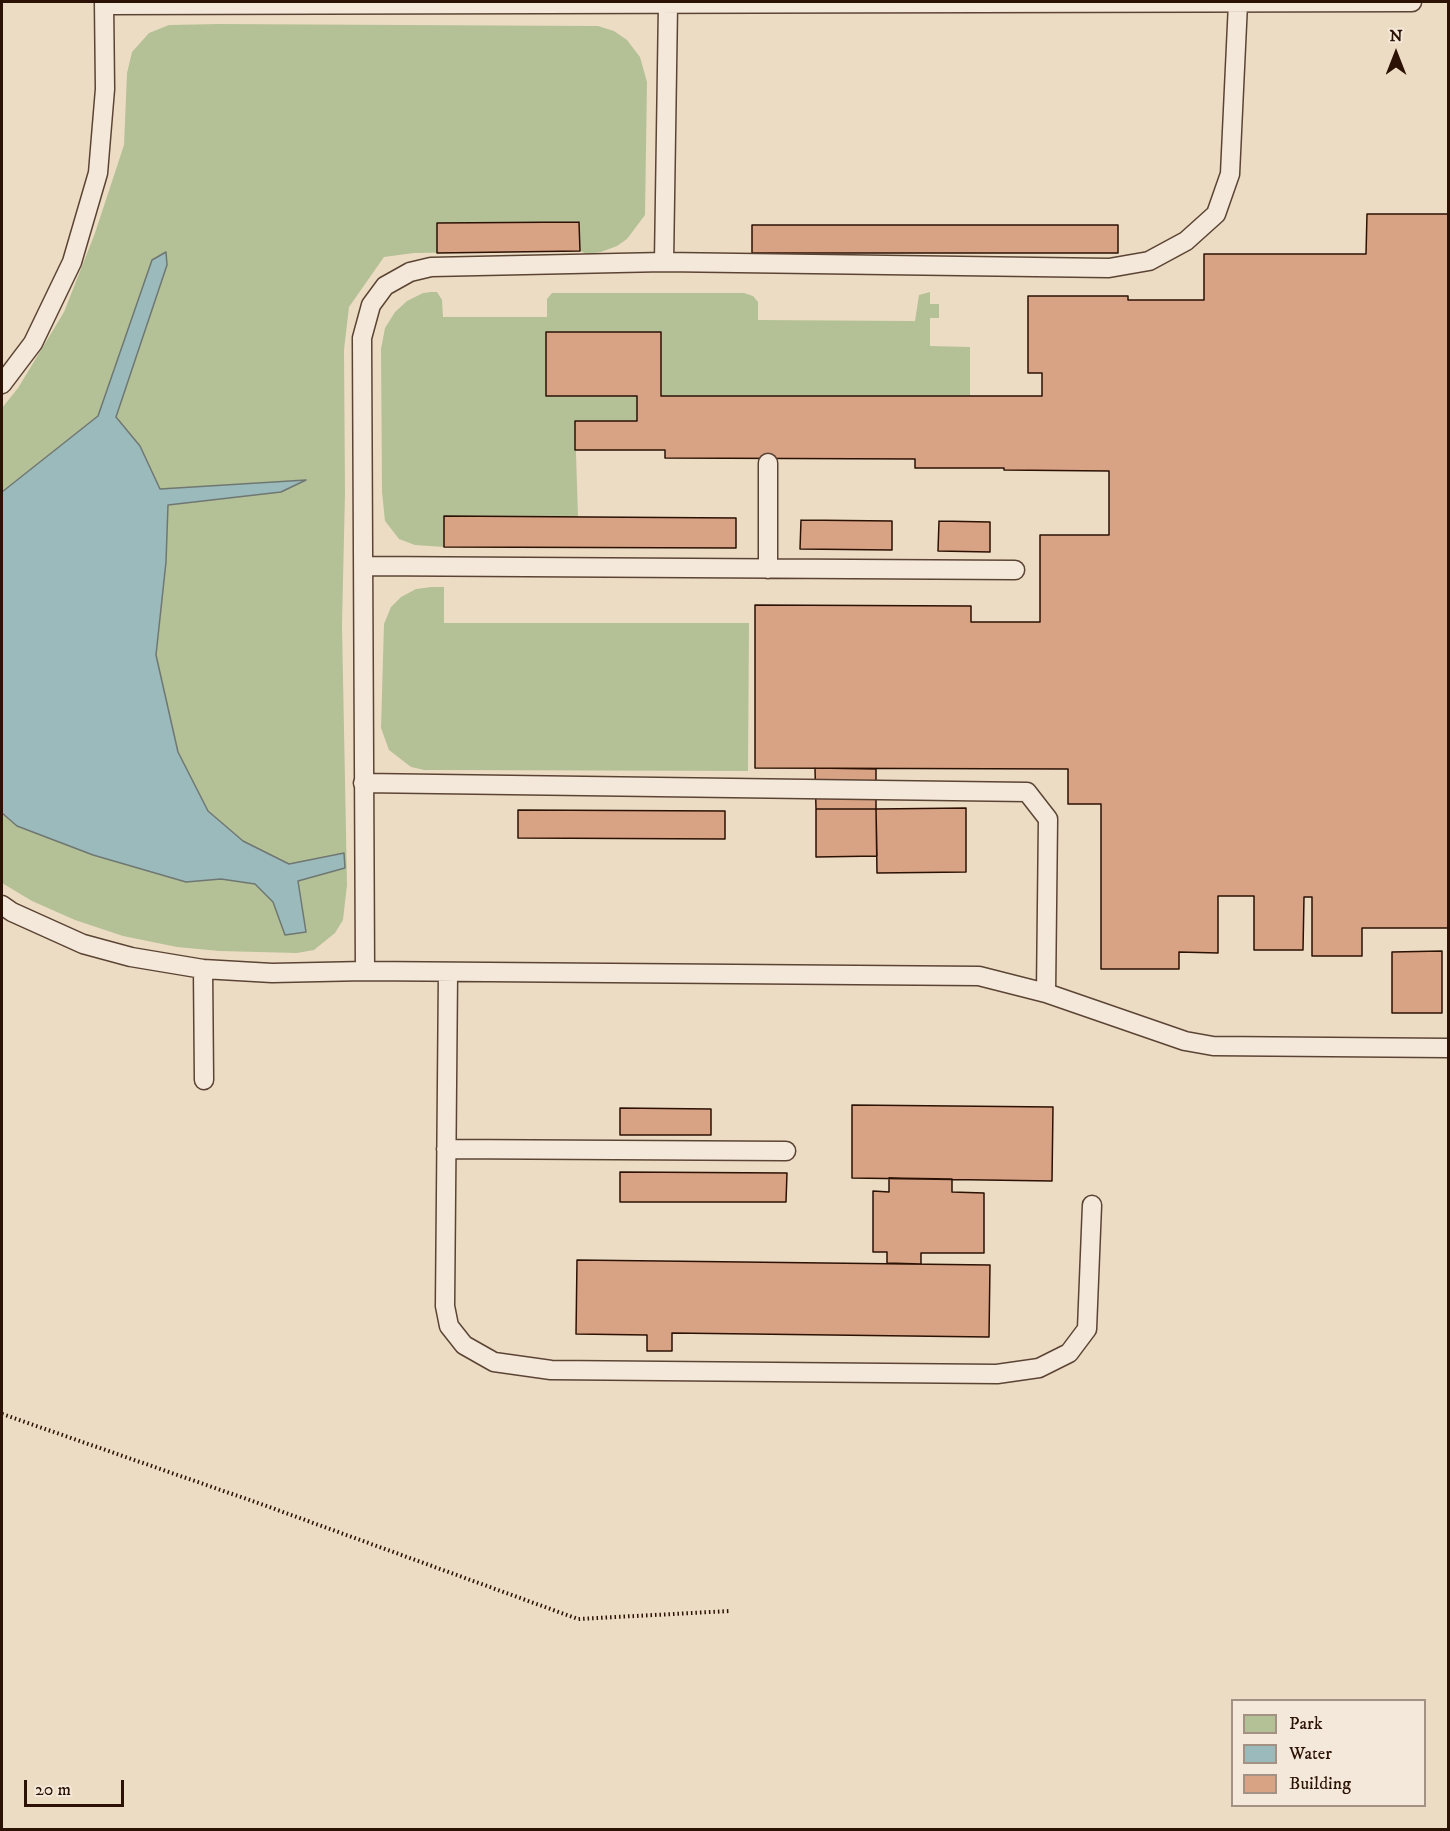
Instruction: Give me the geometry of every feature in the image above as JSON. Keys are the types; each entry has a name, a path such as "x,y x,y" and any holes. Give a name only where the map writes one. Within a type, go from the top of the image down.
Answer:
{"lane":[{"path":"2,384 33,343 72,262 99,173 105,89 104,3 668,5 1412,2"},
{"path":"365,971 362,338 371,304 385,286 410,272 431,267 664,262 1109,268 1149,261 1186,241 1216,213 1230,174 1238,3"},
{"path":"664,262 668,5"},
{"path":"768,463 768,569"},
{"path":"364,566 1015,570"},
{"path":"363,783 1027,792 1048,819 1046,993"},
{"path":"2,904 12,912 83,944 131,957 203,969 272,973 365,971 979,975 1046,993 1185,1041 1214,1046 1449,1048"},
{"path":"203,969 204,1080"},
{"path":"448,973 445,1287 449,1326 464,1345 494,1362 551,1370 997,1374 1039,1368 1069,1353 1087,1329 1092,1204"},
{"path":"446,1149 786,1151"}],"path":[{"path":"2,1414 578,1618 730,1611"}],"green space":[{"path":"169,25 598,26 614,31 627,40 640,57 647,82 645,215 627,239 601,252 587,254 580,251 414,253 384,257 349,307 344,350 345,493 342,625 347,885 343,920 335,933 314,950 297,953 219,951 177,947 123,936 75,920 32,901 2,883 2,813 17,826 93,855 186,882 221,879 255,884 306,932 298,881 343,853 289,864 243,841 208,811 178,752 156,655 166,562 168,505 281,492 304,480 160,489 140,446 116,417 167,265 152,261 98,416 2,492 2,408 18,388 64,312 95,233 124,145 127,73 132,52 149,33"},
{"path":"437,292 442,300 443,317 547,317 547,299 552,293 744,293 753,296 758,302 758,320 915,321 919,295 930,292 930,304 939,304 939,318 930,318 930,346 970,347 970,396 661,396 661,332 547,332 637,396 637,421 575,421 578,517 444,516 444,547 415,545 399,539 385,521 382,492 381,349 385,328 395,312 407,301 423,293"},
{"path":"444,587 444,623 749,623 748,771 424,770 411,767 389,750 381,728 384,624 391,607 401,597 416,589"}],"water":[{"path":"166,252 167,265 116,417 140,446 160,489 306,480 281,492 168,505 166,562 156,655 178,752 208,811 243,841 289,864 344,853 345,868 298,881 306,932 285,935 273,902 255,884 221,879 186,882 93,855 17,826 2,813 2,492 98,416 152,260"}],"building":[{"path":"1367,214 1448,214 1448,928 1362,928 1362,956 1312,956 1312,897 1304,897 1303,950 1254,950 1254,896 1218,896 1218,953 1179,952 1179,969 1101,969 1101,804 1068,804 1068,769 755,768 755,605 971,606 971,622 1040,622 1040,535 1109,535 1109,471 915,468 915,459 665,458 665,450 575,450 575,421 637,421 637,396 546,396 546,332 661,332 661,396 1042,396 1042,373 1028,373 1028,296 1128,296 1128,300 1204,300 1204,254 1366,254"},
{"path":"579,222 580,251 437,253 437,223"},
{"path":"752,225 1118,225 1118,253 752,253"},
{"path":"444,516 736,518 736,548 444,547"},
{"path":"801,520 892,521 892,550 800,549"},
{"path":"939,521 990,522 990,552 938,551"},
{"path":"815,768 876,769 876,809 816,809"},
{"path":"966,808 966,872 877,873 876,809"},
{"path":"816,809 876,809 877,856 816,857"},
{"path":"518,810 725,811 725,839 518,838"},
{"path":"1442,951 1442,1013 1392,1013 1392,952"},
{"path":"852,1105 1053,1107 1052,1181 852,1178"},
{"path":"620,1108 711,1109 711,1135 620,1135"},
{"path":"620,1172 787,1173 786,1202 620,1202"},
{"path":"889,1178 952,1179 952,1192 984,1193 984,1253 921,1253 921,1264 887,1263 887,1252 873,1252 873,1191 889,1192"},
{"path":"577,1260 990,1265 989,1337 672,1333 672,1351 647,1351 647,1335 576,1334"}]}
